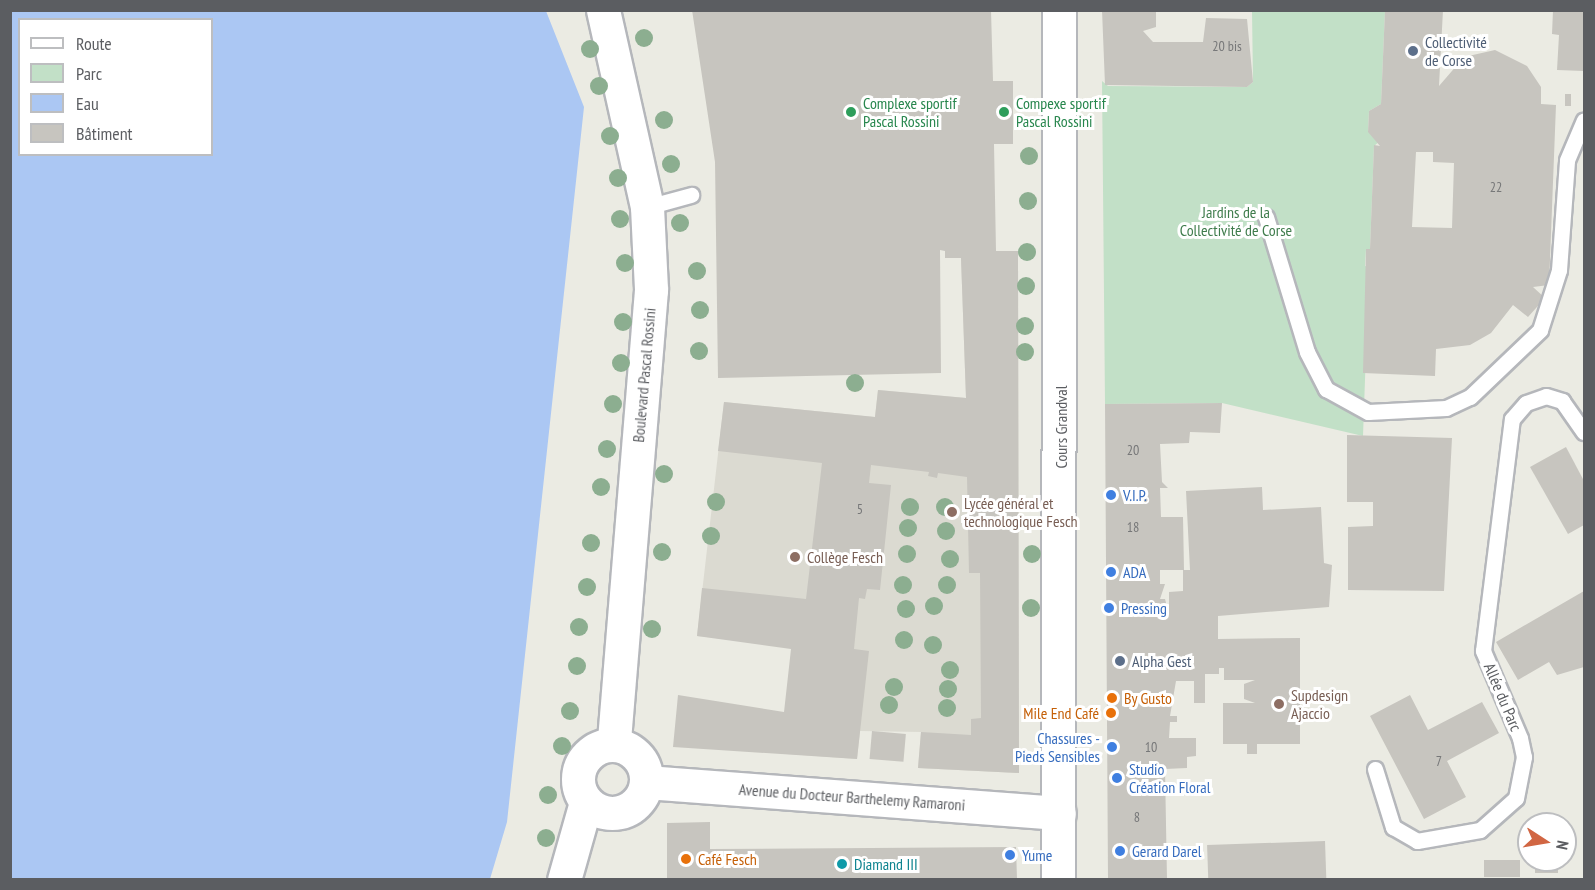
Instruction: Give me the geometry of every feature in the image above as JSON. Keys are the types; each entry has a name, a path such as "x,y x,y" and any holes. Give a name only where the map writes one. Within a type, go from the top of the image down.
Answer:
{"main road":[{"name":"Boulevard Pascal Rossini","path":"603,10 647,207 651,290 614,744"},
{"name":"Cours Grandval","path":"1058,879 1059,10"},
{"path":"564,879 585,802 577,780 584,758 614,744 634,752 646,782 628,810 605,813 585,802"},
{"name":"Avenue du Docteur Barthelemy Ramaroni","path":"646,782 1059,813"}],"lane":[{"path":"1266,217 1307,352 1326,389 1368,412 1446,408 1470,397 1539,330 1559,270 1567,160 1584,120"},
{"path":"647,207 691,195"},
{"name":"Allée du Parc","path":"1375,769 1393,827 1417,841 1480,830 1516,798 1522,748 1483,651 1512,419 1526,403 1546,396 1562,401 1584,432"}],"shaded area":[{"path":"945,251 1018,251 1019,773 918,768 921,732 860,731 857,759 788,754 799,647 697,636 724,402 875,417 878,390 966,398 961,258 945,258"}],"green space":[{"name":"Jardins de la Collectivité de Corse","path":"1252,11 1385,11 1381,104 1369,111 1368,131 1380,141 1374,146 1370,249 1366,249 1365,266 1369,267 1363,436 1222,403 1105,404 1102,81 1108,86 1247,87 1253,82"}],"water":[{"path":"10,11 546,11 584,107 507,822 490,879 11,879"}],"building":[{"path":"692,10 991,10 993,81 1013,81 1013,144 994,144 996,251 1018,251 1019,773 918,768 921,732 971,735 971,719 981,718 980,573 969,573 967,477 938,473 937,478 928,476 929,472 871,465 869,483 891,485 880,590 867,589 865,599 859,598 854,649 869,651 857,759 673,747 678,695 784,712 791,649 697,636 702,588 806,599 822,463 718,451 724,402 875,417 878,390 966,398 961,258 945,258 945,251 940,250 941,373 718,378 715,162"},
{"path":"1102,10 1156,10 1156,27 1143,31 1153,42 1203,42 1206,18 1247,19 1253,82 1247,87 1105,85"},
{"path":"1385,10 1443,10 1439,86 1464,57 1495,50 1527,66 1541,87 1541,104 1556,105 1549,285 1533,287 1545,298 1528,317 1513,305 1491,333 1470,345 1436,349 1435,376 1363,373 1366,249 1370,249 1374,145 1380,146 1368,132 1369,111 1381,104","holes":["1416,152 1433,152 1433,162 1454,163 1452,228 1412,227"]},
{"path":"1553,10 1584,10 1584,71 1557,70 1559,35 1552,34"},
{"path":"1565,94 1571,94 1571,106 1565,106"},
{"path":"1222,403 1220,433 1190,432 1189,443 1160,444 1162,482 1168,488 1160,488 1161,517 1183,517 1184,570 1190,570 1186,491 1262,487 1263,510 1321,507 1324,563 1332,565 1329,607 1218,616 1218,639 1300,638 1300,744 1257,744 1257,754 1247,754 1247,744 1223,744 1223,703 1255,703 1244,699 1244,684 1255,680 1224,680 1224,668 1219,668 1219,674 1205,674 1205,703 1194,703 1194,681 1176,681 1170,716 1177,716 1177,722 1170,722 1169,738 1196,738 1196,756 1187,757 1187,768 1165,769 1167,879 1108,879 1105,404","holes":["1160,570 1183,570 1183,591 1169,592 1169,614 1165,599 1160,599 1165,584 1160,584"]},
{"path":"1347,435 1452,438 1444,591 1348,590 1348,527 1373,526 1373,502 1347,502"},
{"path":"1566,447 1584,481 1584,525 1568,534 1530,467"},
{"path":"1584,591 1584,667 1557,675 1549,662 1518,680 1496,642"},
{"path":"1410,695 1428,730 1482,702 1499,733 1447,761 1466,797 1424,819 1370,716"},
{"path":"872,731 906,734 903,762 870,759"},
{"name":"Diamand III","path":"710,822 710,849 1016,847 1017,879 667,879 667,823"},
{"path":"1325,841 1326,879 1208,880 1207,845"},
{"path":"1484,860 1517,860 1517,872 1520,872 1520,877 1484,877"},
{"path":"1535,872 1558,872 1535,873"}],"place":[{"name":"Collectivité de Corse","path":"1413,51"},
{"name":"Complexe sportif Pascal Rossini","path":"851,112"},
{"name":"Compexe sportif Pascal Rossini","path":"1004,112"},
{"name":"V.I.P.","path":"1111,495"},
{"name":"Lycée général et technologique Fesch","path":"952,512"},
{"name":"Collège Fesch","path":"795,557"},
{"name":"ADA","path":"1111,572"},
{"name":"Pressing","path":"1109,608"},
{"name":"Alpha Gest","path":"1120,661"},
{"name":"By Gusto","path":"1112,698"},
{"name":"Supdesign Ajaccio","path":"1279,704"},
{"name":"Mile End Café","path":"1111,713"},
{"name":"Chassures - Pieds Sensibles","path":"1112,747"},
{"name":"Studio Création Floral","path":"1117,778"},
{"name":"Gerard Darel","path":"1120,851"},
{"name":"Yume","path":"1010,855"},
{"name":"Café Fesch","path":"686,859"},
{"name":"Diamand III","path":"842,864"}]}
